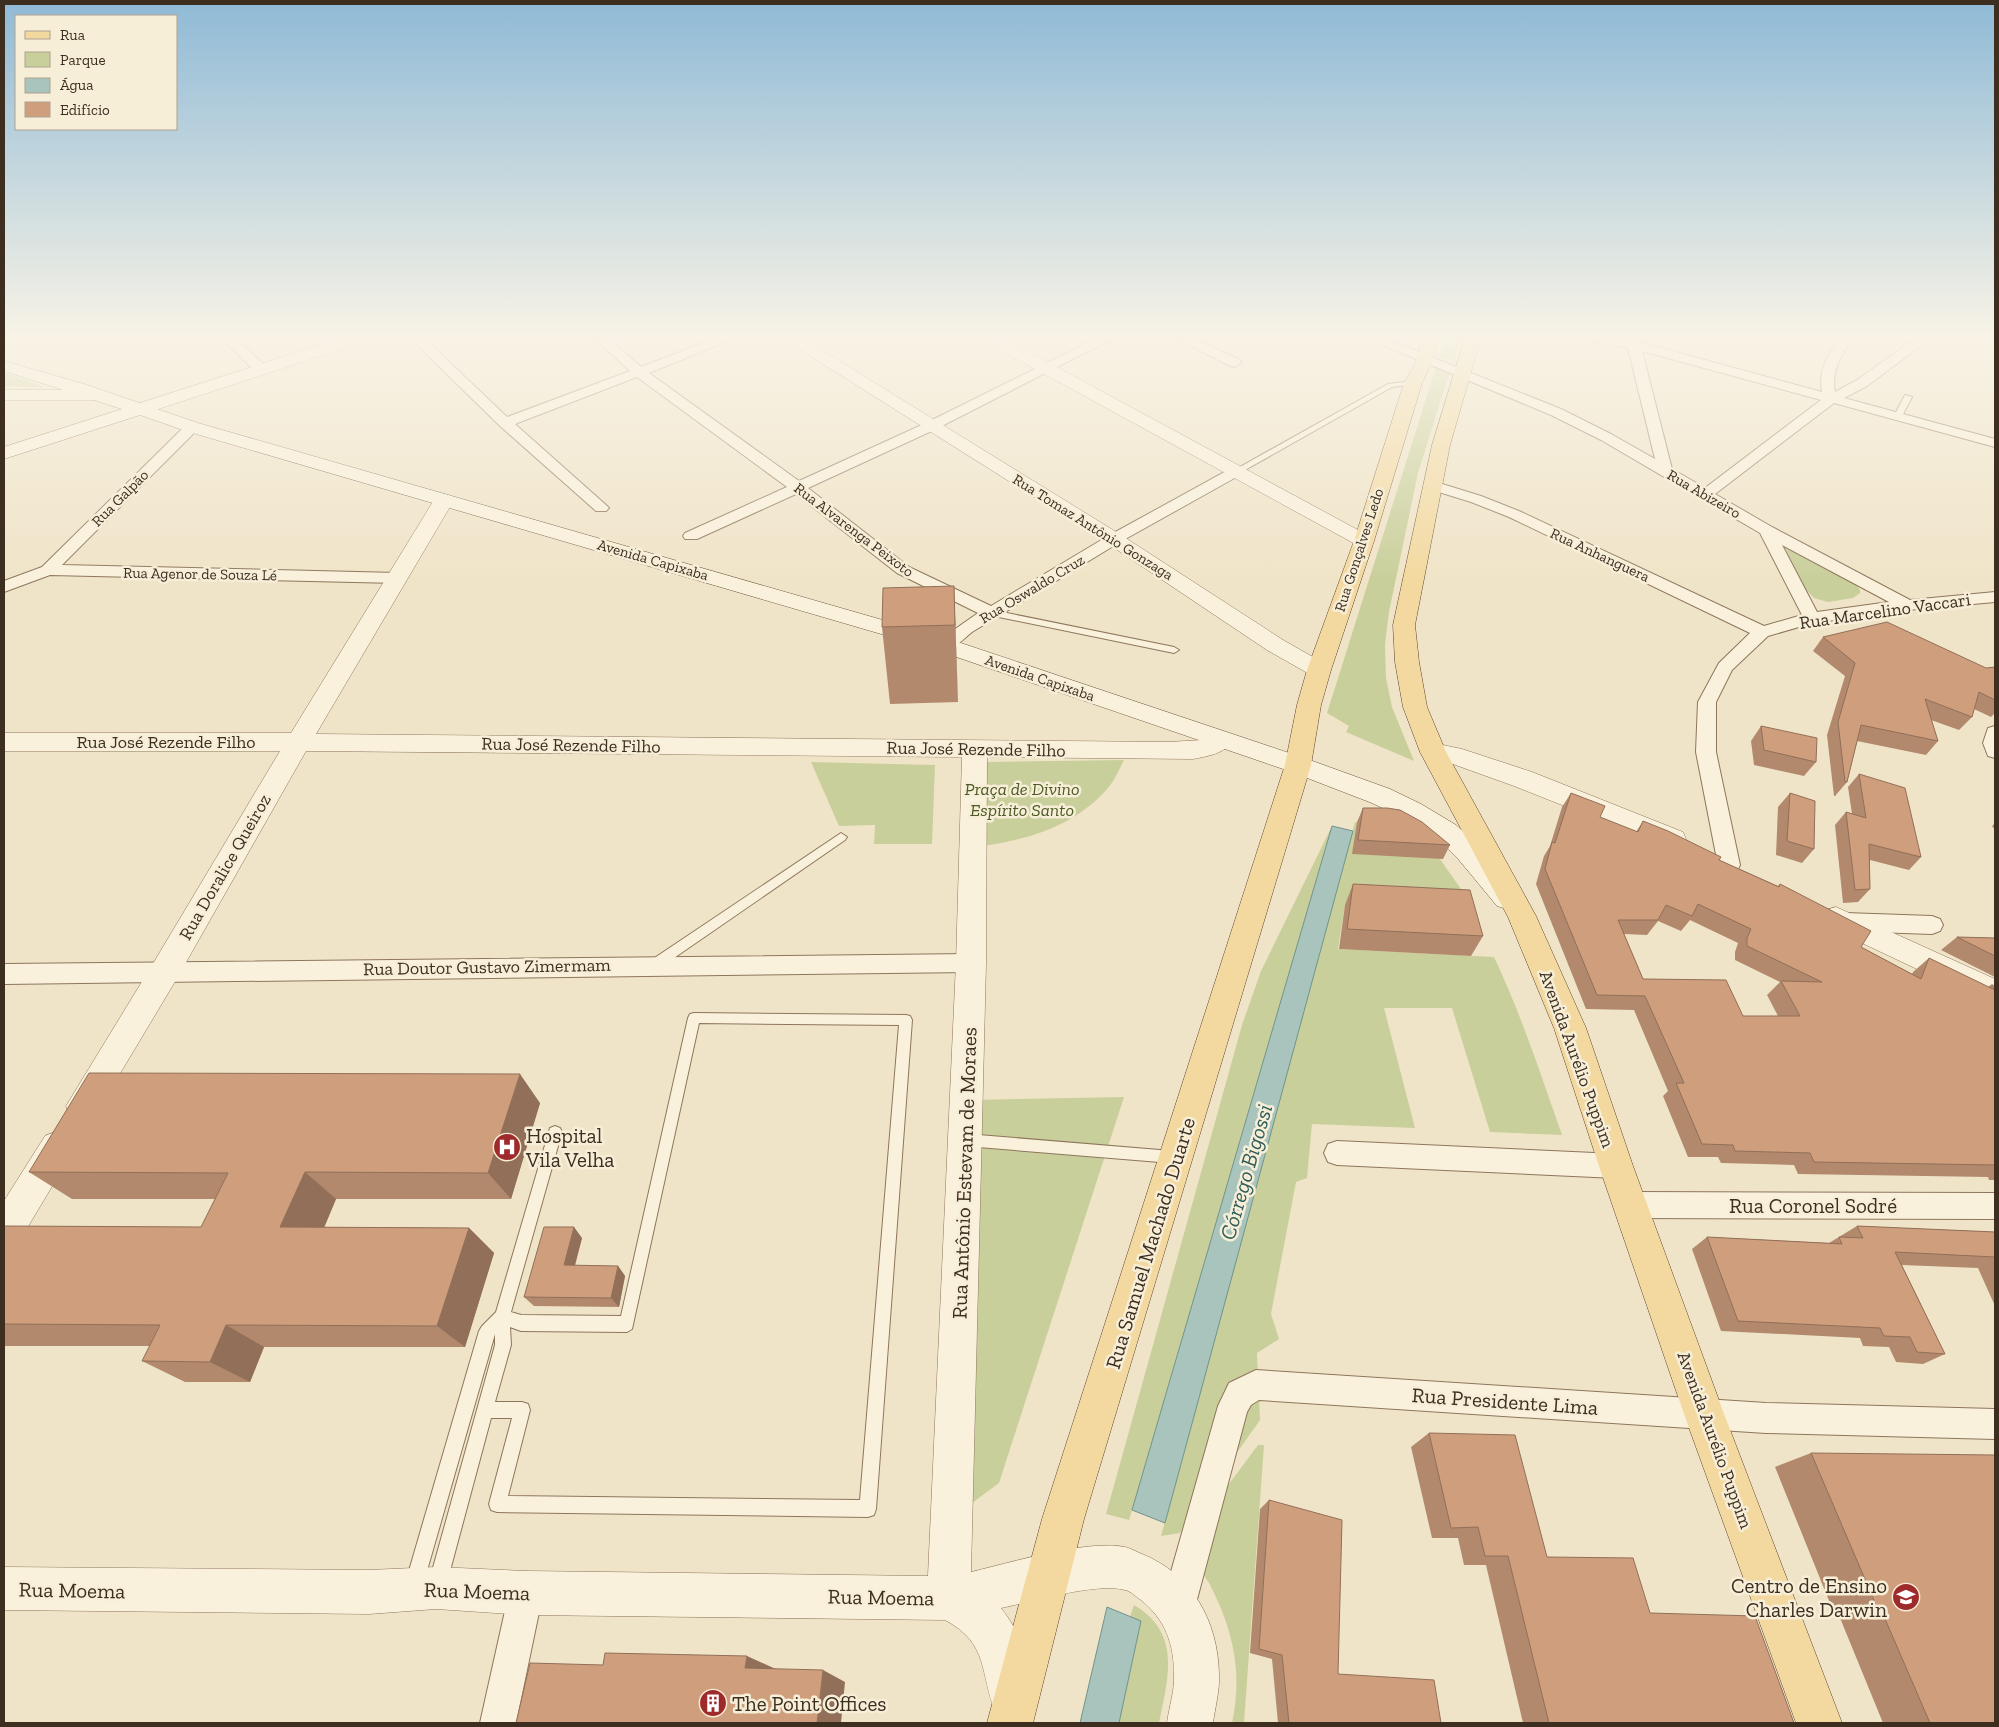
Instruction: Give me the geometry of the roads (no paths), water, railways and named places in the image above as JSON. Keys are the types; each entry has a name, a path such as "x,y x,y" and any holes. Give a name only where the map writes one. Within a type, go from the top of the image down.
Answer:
{"main road":[{"name":"Rua Gonçalves Ledo","path":"1298,765 1309,705 1318,670 1364,540 1402,419"},
{"name":"Avenida Aurélio Puppim","path":"1449,419 1441,445 1404,625 1407,662 1415,707 1434,752 1522,916 1570,1028 1616,1166 1632,1205 1704,1414 1819,1723"},
{"name":"Rua Samuel Machado Duarte","path":"1012,1717 1047,1577 1298,765"}],"street":[{"path":"4,453 110,419"},
{"name":"Avenida Capixaba","path":"169,419 944,645 1298,765 1381,796 1412,811 1447,832 1469,853 1522,916"},
{"path":"500,419 601,508"},
{"path":"505,423 517,419"},
{"name":"Rua Alvarenga Peixoto","path":"703,419 797,487 903,570 992,613"},
{"name":"Rua Tomaz Antônio Gonzaga","path":"919,419 1114,539 1275,645 1318,670"},
{"path":"692,536 946,419"},
{"path":"1137,419 1364,540"},
{"name":"Rua Abizeiro","path":"1569,419 1606,437 1766,530 1907,605"},
{"path":"1652,419 1665,471"},
{"path":"1705,495 1806,419"},
{"path":"1907,419 1995,443"},
{"name":"Rua Galpão","path":"48,570 192,426"},
{"name":"Rua Oswaldo Cruz","path":"944,645 966,628 1114,539 1235,472"},
{"name":"Rua Anhanguera","path":"1434,486 1476,499 1514,514 1762,632"},
{"name":"Rua Doralice Queiroz","path":"4,1233 165,971 298,742 444,500"},
{"path":"1766,530 1812,618"},
{"name":"Rua Agenor de Souza Lé","path":"4,587 48,570 398,578"},
{"name":"Rua Marcelino Vaccari","path":"1729,865 1706,752 1707,702 1725,667 1762,632 1812,618 1907,605 1995,598"},
{"name":"Rua José Rezende Filho","path":"1137,750 1152,745 1174,724"},
{"path":"1995,733 1993,743 1995,751"},
{"name":"Rua José Rezende Filho","path":"4,742 298,742 1137,750 1199,749 1209,747 1221,740"},
{"name":"Rua Antônio Estevam de Moraes","path":"950,1598 971,962 975,749"},
{"path":"1434,752 1454,755 1627,819 1755,877"},
{"path":"1812,905 1995,993"},
{"path":"1845,922 1932,924"},
{"name":"Rua Doutor Gustavo Zimermam","path":"4,974 971,962"},
{"path":"1337,1153 1616,1166"},
{"name":"Rua Coronel Sodré","path":"1632,1205 1995,1206"},
{"name":"Rua Presidente Lima","path":"1178,1607 1233,1406 1240,1394 1256,1385 1766,1418 1995,1424"},
{"name":"Rua Moema","path":"4,1589 368,1592 425,1588 526,1593 950,1598 1078,1570 1107,1567 1126,1568 1144,1576 1164,1591 1178,1607 1188,1625 1194,1647 1197,1675 1190,1723"},
{"path":"498,1723 526,1593"},
{"name":"Rua Moema","path":"950,1598 975,1614 995,1638 1008,1672 1012,1717"}],"lane":[{"name":"Rua Oswaldo Cruz","path":"1235,472 1330,419"},
{"name":"Rua Alvarenga Peixoto","path":"992,613 1174,650"},
{"path":"654,966 841,838"},
{"path":"485,1410 522,1410 497,1504 868,1509 906,1020 694,1018 627,1324 520,1323 502,1317"},
{"path":"425,1588 485,1410 503,1345 502,1317 555,1132"},
{"path":"965,1140 1176,1157"},
{"path":"425,1588 487,1331 502,1317"}],"water":[{"name":"Córrego Bigossi","path":"1332,826 1353,831 1165,1523 1132,1510"},
{"path":"1107,1607 1141,1621 1119,1723 1080,1723"}],"place":[{"name":"Hospital Vila Velha","path":"507,1147"},
{"name":"Centro de Ensino Charles Darwin","path":"1906,1597"},
{"name":"The Point Offices","path":"713,1703"}],"park label":[{"name":"Praça de Divino Espírito Santo","path":"1022,800"}]}
